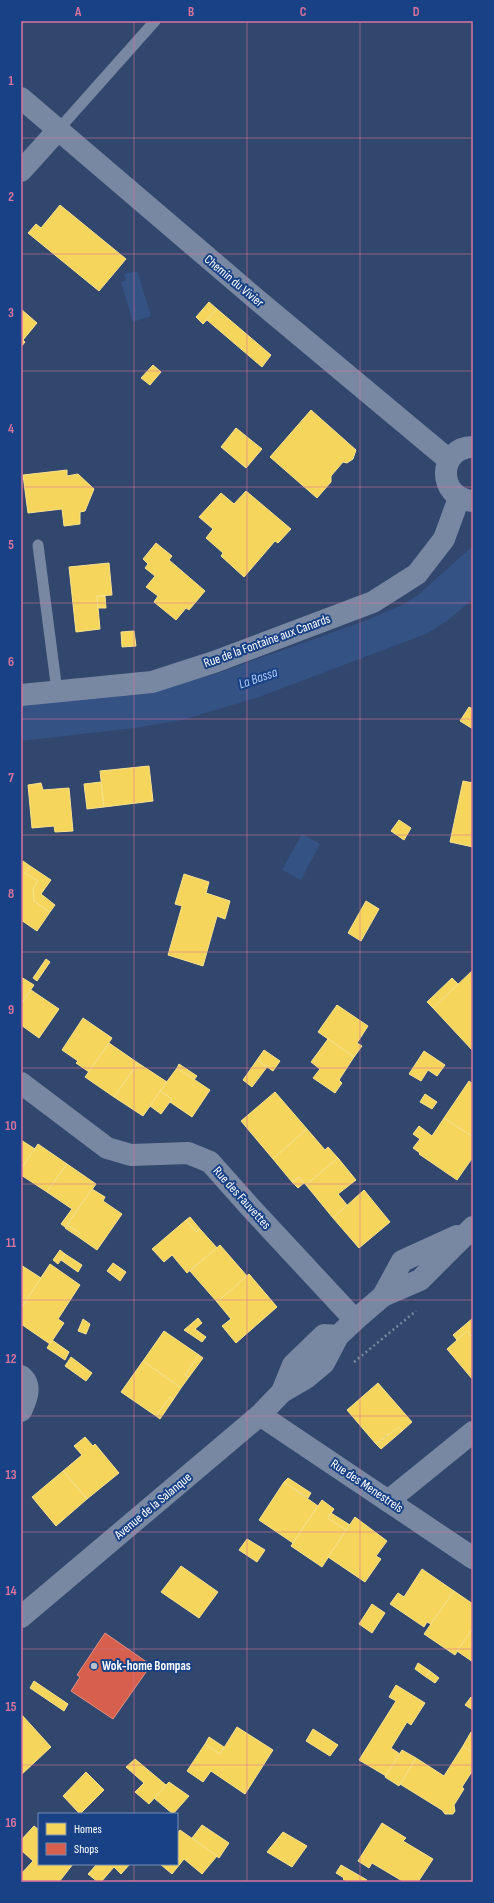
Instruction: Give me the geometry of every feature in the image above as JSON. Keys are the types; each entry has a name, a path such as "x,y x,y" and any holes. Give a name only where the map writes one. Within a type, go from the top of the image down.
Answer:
{"street":[{"name":"Chemin du Vivier","path":"21,98 254,298 449,460"},
{"path":"21,171 58,130"},
{"path":"466,500 448,486 446,472 449,460 461,450 473,447"},
{"name":"Rue de la Fontaine aux Canards","path":"21,695 152,682 214,662 373,602 417,574 444,539 466,500"},
{"name":"Rue des Fauvettes","path":"21,1083 107,1148 131,1155 188,1153 210,1162 355,1320"},
{"name":"Avenue de la Salanque","path":"21,1617 260,1415 282,1392 293,1365 324,1335 338,1336 382,1296 402,1261 470,1229"},
{"path":"21,1376 25,1380 28,1393 21,1412"},
{"name":"Rue des Menestrels","path":"260,1415 473,1558"},
{"path":"388,1500 473,1432"}],"lane":[{"path":"58,130 155,21"},
{"path":"38,545 57,691"}],"water":[{"path":"137,271 151,316 133,322 121,282 126,280 124,274"},
{"name":"La Bassa","path":"473,546 473,599 447,621 426,634 259,697 182,720 134,728 21,741 21,706 157,690 209,676 365,621 404,604 418,595"},
{"path":"302,834 320,844 301,880 282,870"}],"building: Homes":[{"path":"60,205 126,259 99,291 28,233 36,224 41,228"},
{"path":"209,302 217,309 203,324 196,317"},
{"path":"21,309 37,323 23,340 25,342 21,347"},
{"path":"217,309 271,355 262,367 207,320"},
{"path":"153,365 161,372 150,385 141,378"},
{"path":"311,410 356,450 353,459 347,463 343,462 331,476 331,482 317,498 270,457"},
{"path":"236,428 262,449 246,468 221,447"},
{"path":"67,470 67,476 78,474 94,489 85,511 80,512 80,524 64,526 62,509 28,513 23,475"},
{"path":"246,491 291,529 278,543 275,541 244,577 221,556 223,553 206,538 213,529 199,517 221,493 234,504"},
{"path":"156,543 172,556 169,560 205,591 189,610 186,608 176,620 154,602 158,596 146,587 155,576 145,568 148,564 143,559"},
{"path":"109,563 112,595 97,596 100,629 76,632 69,567"},
{"path":"97,596 105,596 106,608 98,608"},
{"path":"134,631 136,646 122,647 121,632"},
{"path":"469,707 473,709 473,729 460,721"},
{"path":"149,766 153,801 104,807 100,771"},
{"path":"463,781 473,783 473,847 450,842"},
{"path":"101,782 104,807 87,809 84,784"},
{"path":"41,783 43,790 69,788 73,831 55,832 54,826 32,828 28,785"},
{"path":"399,820 411,828 404,840 391,831"},
{"path":"23,861 30,866 25,873 38,881 33,889 34,901 50,912 37,931 21,920 21,864"},
{"path":"30,866 51,880 41,894 55,905 50,912 34,901 33,889 38,881 25,873"},
{"path":"184,874 209,882 206,893 230,901 225,919 217,916 203,966 168,955 182,906 175,904"},
{"path":"366,901 379,909 361,941 348,933"},
{"path":"46,959 50,962 37,981 33,978"},
{"path":"473,970 473,1051 433,1008"},
{"path":"21,977 34,985 21,1004"},
{"path":"452,978 458,984 433,1008 427,1002"},
{"path":"31,990 59,1009 39,1038 21,1025 21,1004"},
{"path":"337,1005 368,1026 357,1043 362,1046 354,1057 318,1032"},
{"path":"83,1018 112,1038 89,1072 76,1063 78,1061 62,1050"},
{"path":"328,1039 354,1057 339,1080 342,1083 335,1093 313,1078 320,1069 311,1062"},
{"path":"109,1043 138,1063 114,1097 85,1077"},
{"path":"264,1050 280,1061 273,1071 257,1060"},
{"path":"424,1051 445,1065 437,1076 428,1070 421,1081 409,1074"},
{"path":"257,1060 267,1067 252,1087 243,1080"},
{"path":"138,1063 167,1082 143,1116 114,1097"},
{"path":"179,1064 197,1076 194,1080 177,1068"},
{"path":"177,1068 210,1090 192,1117 170,1102 172,1099 160,1091"},
{"path":"469,1081 473,1084 473,1137 444,1118"},
{"path":"160,1091 172,1099 161,1114 150,1106"},
{"path":"275,1092 307,1129 273,1159 241,1121"},
{"path":"425,1094 437,1102 432,1109 420,1102"},
{"path":"444,1118 473,1137 473,1157 457,1180 419,1154 420,1153 413,1148 420,1139 413,1134 419,1126 432,1136"},
{"path":"307,1129 325,1150 328,1147 338,1158 306,1185 299,1177 292,1182 273,1159"},
{"path":"21,1140 35,1149 21,1169"},
{"path":"38,1144 67,1164 47,1192 21,1175 21,1169"},
{"path":"338,1158 356,1180 338,1194 347,1205 333,1218 306,1185"},
{"path":"67,1164 96,1184 65,1227 61,1224 72,1209 47,1192"},
{"path":"299,1177 304,1183 298,1188 292,1182"},
{"path":"92,1189 105,1197 103,1201 122,1214 97,1250 77,1236 80,1233 67,1225"},
{"path":"364,1190 390,1222 359,1248 333,1218"},
{"path":"190,1217 200,1229 196,1232 186,1220"},
{"path":"186,1220 196,1232 200,1229 217,1248 187,1273 172,1255 164,1262 152,1249"},
{"path":"67,1225 80,1233 77,1236 65,1228"},
{"path":"220,1245 247,1276 217,1302 190,1271"},
{"path":"60,1250 65,1254 58,1264 53,1260"},
{"path":"65,1254 82,1265 78,1272 61,1260"},
{"path":"113,1263 126,1272 120,1281 107,1271"},
{"path":"50,1264 80,1285 58,1319 64,1323 50,1344 21,1324 21,1308"},
{"path":"21,1265 41,1278 21,1308"},
{"path":"249,1274 277,1307 236,1343 222,1326 231,1319 217,1302"},
{"path":"198,1318 202,1323 195,1329 206,1337 202,1342 184,1330"},
{"path":"473,1318 473,1334 471,1336 467,1331 457,1340 453,1335"},
{"path":"83,1319 90,1324 86,1334 78,1331"},
{"path":"164,1331 199,1355 185,1375 189,1377 181,1388 143,1361"},
{"path":"467,1331 471,1336 473,1334 473,1380 447,1349"},
{"path":"52,1340 69,1352 65,1360 47,1348"},
{"path":"199,1355 203,1358 189,1377 185,1375"},
{"path":"71,1357 92,1373 86,1381 65,1366"},
{"path":"143,1361 181,1388 173,1400 170,1397 156,1416 121,1392"},
{"path":"378,1383 412,1422 402,1431 399,1427 390,1436 388,1434 376,1444 347,1410"},
{"path":"170,1397 173,1400 160,1419 156,1416"},
{"path":"399,1427 402,1431 381,1449 376,1444"},
{"path":"85,1437 93,1446 95,1444 119,1473 87,1499 63,1471 82,1455 74,1446"},
{"path":"63,1471 87,1499 56,1526 32,1497"},
{"path":"288,1478 311,1493 308,1498 284,1482"},
{"path":"284,1482 318,1506 293,1543 259,1520"},
{"path":"322,1500 334,1509 328,1518 346,1530 322,1567 291,1546"},
{"path":"331,1513 350,1525 346,1530 328,1518"},
{"path":"355,1517 387,1541 376,1556 381,1559 365,1582 328,1557"},
{"path":"247,1539 265,1550 257,1562 239,1550"},
{"path":"181,1566 218,1592 199,1618 161,1592"},
{"path":"422,1569 454,1591 431,1624 427,1622 424,1627 390,1604 398,1593 404,1597"},
{"path":"454,1591 473,1604 473,1628 455,1655 424,1634"},
{"path":"372,1604 385,1613 372,1633 359,1624"},
{"path":"473,1628 473,1662 457,1651"},
{"path":"418,1663 430,1671 426,1677 415,1669"},
{"path":"430,1671 439,1678 435,1683 426,1677"},
{"path":"34,1681 68,1704 64,1711 30,1688"},
{"path":"396,1685 425,1703 411,1725 407,1722 391,1748 400,1754 386,1776 359,1760 396,1701 389,1697"},
{"path":"471,1697 473,1699 473,1710 465,1705"},
{"path":"21,1714 51,1747 21,1775"},
{"path":"237,1727 273,1750 245,1794 211,1771 203,1782 187,1771 205,1744 220,1754"},
{"path":"313,1729 338,1745 330,1756 306,1741"},
{"path":"471,1732 473,1733 473,1753 463,1746"},
{"path":"209,1737 224,1747 220,1754 205,1744"},
{"path":"463,1746 473,1753 473,1770 462,1787 464,1789 454,1805 455,1811 453,1814 445,1814 442,1810 400,1784 416,1758 444,1776"},
{"path":"402,1750 416,1758 399,1786 385,1777"},
{"path":"135,1759 166,1785 149,1804 135,1792 144,1783 126,1767"},
{"path":"86,1772 104,1790 81,1813 79,1813 63,1796"},
{"path":"169,1782 189,1796 174,1813 172,1813 154,1798"},
{"path":"382,1823 406,1838 403,1841 433,1859 418,1882 404,1882 372,1863 369,1868 358,1861"},
{"path":"202,1825 229,1843 219,1858 192,1838"},
{"path":"34,1826 38,1829 38,1865 72,1865 59,1882 25,1882 21,1878 21,1874 33,1861 21,1850 21,1840"},
{"path":"180,1830 217,1856 202,1874 184,1859 172,1874 161,1865 178,1865 178,1833"},
{"path":"283,1832 307,1846 292,1867 267,1852"},
{"path":"96,1865 129,1865 121,1874 114,1867 101,1882 98,1882 88,1874"},
{"path":"341,1865 367,1880 366,1882 348,1882 343,1879 344,1878 336,1873"}],"building: Shops":[{"path":"105,1633 151,1665 113,1719 71,1691 80,1677 77,1675"}],"place":[{"name":"Wok-home Bompas","path":"94,1666"}]}
